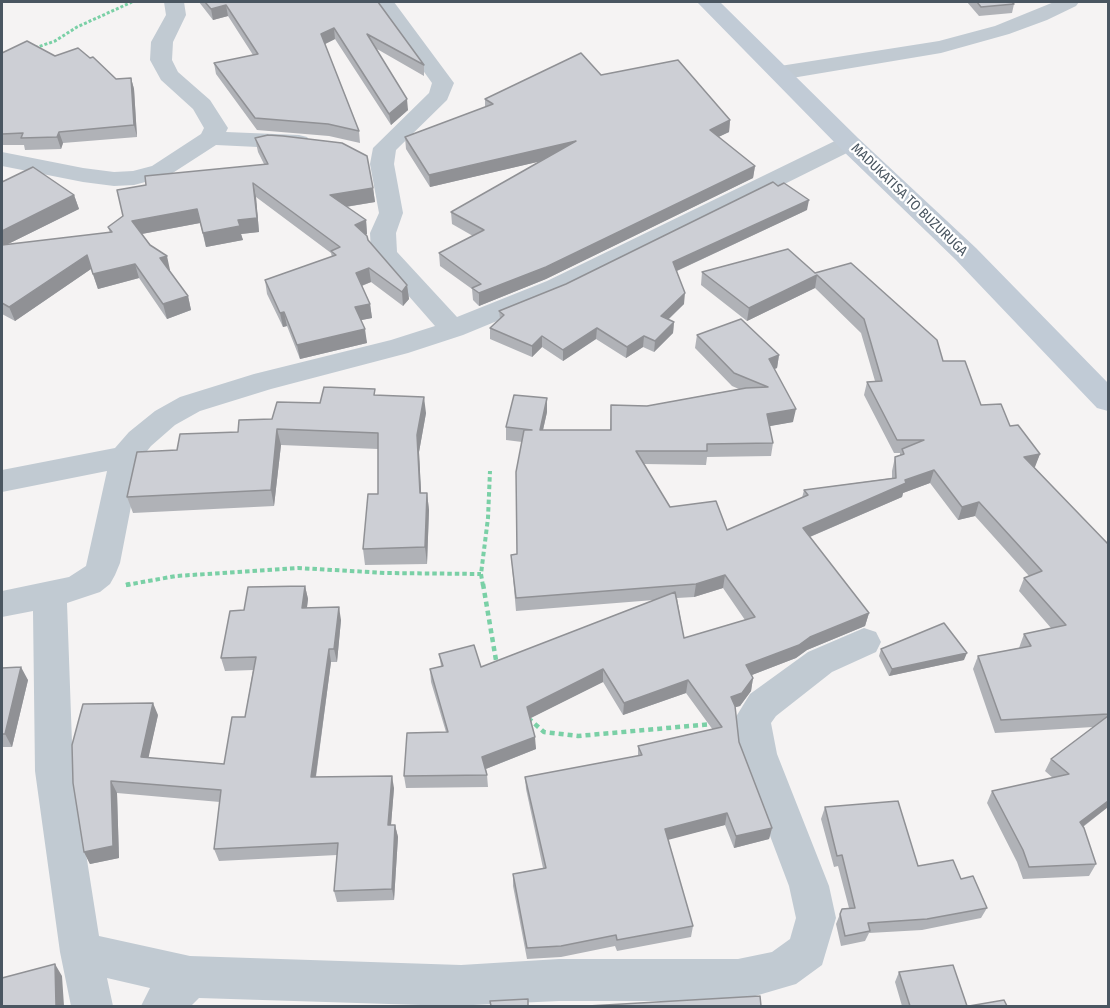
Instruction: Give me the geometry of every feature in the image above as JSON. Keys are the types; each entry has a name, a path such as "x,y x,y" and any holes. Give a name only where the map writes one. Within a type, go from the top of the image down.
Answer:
{"main road":[{"name":"MADUKATISA TO BUZURUGA","path":"708,2 849,143 966,254 1108,401"}],"street":[{"path":"2,159 83,175 114,179 134,178 160,171 211,138 216,128 202,105 169,75 161,60 162,42 176,15 174,2"},
{"path":"384,2 443,83 439,95 372,160 391,213 383,233 384,253 453,329"},
{"path":"780,74 941,47 1002,30 1069,2"},
{"path":"211,138 318,144"},
{"path":"2,604 74,589 88,583 98,575 104,563 125,457 140,439 165,418 190,404 264,381 398,348 453,329 556,287 849,143"},
{"path":"2,481 125,457"},
{"path":"50,594 54,771 81,952 92,1006"},
{"path":"81,952 190,977 460,996 559,980 738,980 781,970 807,951 816,918 809,886 758,754 752,720 763,705 791,682 820,662 864,642"},
{"path":"162,1006 190,977"}],"path":[{"path":"26,51 55,40 77,27 132,2"},
{"path":"490,471 488,518 481,574 500,676"},
{"path":"88,583 117,586 139,585 176,576 298,568 386,573 481,574"},
{"path":"522,710 543,732 578,736 752,720"}],"building":[{"path":"205,2 378,2 424,65 367,34 407,99 389,114 334,28 321,34 359,131 328,124 255,118 214,63 258,54 226,5 211,9"},
{"path":"977,2 1012,2 1014,4 981,7"},
{"path":"27,41 55,56 78,48 90,58 93,57 116,79 131,78 134,125 59,132 57,137 21,138 23,133 2,134 2,53"},
{"path":"581,53 601,75 678,60 730,120 710,130 755,166 546,267 479,293 472,288 481,284 439,253 484,230 451,212 576,141 429,175 405,137 493,104 485,99"},
{"path":"268,135 342,143 367,156 373,188 330,195 366,220 355,225 367,236 407,285 402,292 369,268 356,273 370,304 355,307 365,329 297,345 284,312 280,313 265,280 336,255 331,251 340,247 253,183 257,218 238,220 240,226 203,233 197,209 132,221 150,245 167,256 160,258 188,296 163,304 135,264 93,274 87,255 9,307 2,303 2,245 112,232 108,227 123,216 117,190 146,185 145,176 268,164 255,138"},
{"path":"33,167 74,195 2,231 2,182"},
{"path":"773,182 778,186 784,183 809,200 673,262 685,293 661,316 674,322 655,341 644,336 627,347 597,328 563,350 542,336 532,346 490,328 504,315 499,311 566,284"},
{"path":"788,249 815,273 851,263 937,340 943,361 965,361 981,405 1001,404 1010,426 1018,425 1040,454 1024,457 1108,544 1108,714 1001,720 978,656 1031,646 1024,634 1066,625 1024,578 1042,571 979,502 962,507 934,470 905,480 906,483 803,528 869,613 810,637 799,645 746,665 753,678 742,693 731,697 735,706 739,742 772,828 736,836 727,813 665,829 693,926 617,940 616,935 561,946 527,948 513,874 546,868 525,777 642,755 638,746 722,727 688,680 624,703 603,669 527,707 535,737 482,757 487,775 404,776 407,733 448,732 430,669 443,666 439,654 474,645 481,667 675,592 684,638 755,617 725,575 696,584 516,598 511,555 517,554 516,472 524,430 532,430 506,427 514,395 547,398 540,430 611,430 611,405 647,406 746,388 768,387 734,373 697,335 741,319 779,355 769,359 796,409 767,414 773,443 707,444 707,451 636,451 670,507 716,501 727,530 808,495 804,490 896,478 895,457 904,454 902,449 924,440 897,440 867,382 882,381 864,319 817,275 749,308 702,272"},
{"path":"324,387 375,389 374,395 424,397 417,435 420,493 427,493 425,547 363,549 368,494 378,494 378,433 277,429 271,490 127,497 137,452 177,450 180,434 238,432 239,420 272,419 277,402 320,403"},
{"path":"305,586 302,608 339,607 334,649 329,649 311,777 392,776 388,825 395,825 392,889 334,891 338,843 214,849 221,790 111,781 113,846 84,852 73,783 72,745 83,704 153,703 141,757 224,764 232,717 245,717 256,657 221,658 230,611 244,610 248,587"},
{"path":"944,623 967,653 892,669 881,649"},
{"path":"21,667 5,734 2,734 2,668"},
{"path":"1108,716 1108,801 1080,822 1096,864 1029,867 1023,850 992,791 1069,774 1051,759"},
{"path":"898,801 918,866 953,860 961,879 973,876 987,908 927,919 868,923 870,931 845,936 840,914 842,909 855,908 842,855 837,856 825,807"},
{"path":"55,964 56,1006 2,1006 2,978"},
{"path":"953,965 967,1006 910,1006 899,972"},
{"path":"760,996 761,1006 588,1006"},
{"path":"528,999 528,1006 491,1006 490,1001"},
{"path":"1004,1000 1007,1006 969,1006"}]}
